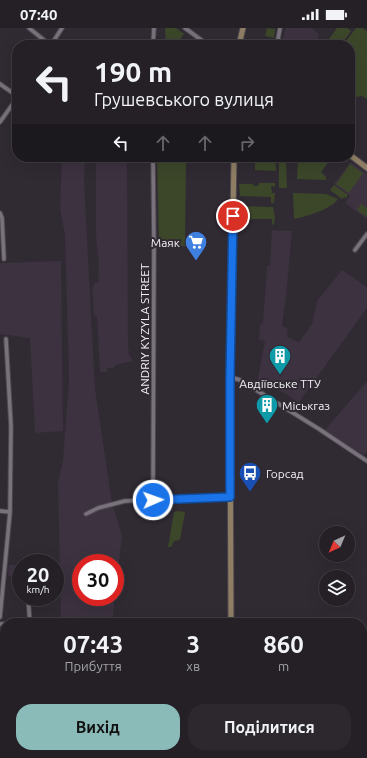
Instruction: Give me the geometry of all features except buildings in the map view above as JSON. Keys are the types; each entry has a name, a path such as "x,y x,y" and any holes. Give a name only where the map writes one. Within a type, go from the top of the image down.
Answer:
{"street":[{"path":"29,28 44,40"},
{"path":"54,40 62,28"},
{"path":"154,28 154,40"},
{"path":"185,28 201,40"},
{"path":"240,40 243,28"},
{"path":"278,40 280,28"},
{"path":"0,84 12,93"},
{"path":"0,122 12,104"},
{"path":"355,159 367,168"},
{"name":"ANDRIY KYZYLA STREET","path":"153,162 153,500"},
{"path":"231,618 230,377 234,162"},
{"path":"0,213 2,218 4,259"},
{"path":"355,250 367,234"},
{"path":"0,617 10,512 10,426 6,339"},
{"path":"230,377 240,380 320,429 367,461"},
{"path":"86,514 98,508 125,501 230,497"},
{"path":"0,511 10,512"},
{"path":"0,564 5,565"},
{"path":"29,606 30,618"}],"shaded area":[{"path":"286,28 311,28 319,34 317,40 282,40"},
{"path":"62,162 85,162 84,182 95,389 112,503 122,536 120,554 72,554 72,606 114,606 113,618 61,618 61,606 64,606 64,554 60,554 58,482 63,460 69,379 65,235 60,208"},
{"path":"96,162 127,162 128,344 129,355 132,361 116,365 113,368 107,368 107,372 100,372 97,317 94,315 92,287 94,286 94,283 98,283 99,258 96,235"},
{"path":"351,162 367,174 367,219 345,203 350,196 334,184"},
{"path":"272,230 292,231 282,326 288,329 287,337 299,342 312,324 317,301 342,270 367,287 367,308 297,405 291,397 269,385 264,392 256,387 265,341 259,340 260,324 263,323 267,266 270,266"},
{"path":"61,261 63,431 35,433 30,338 0,334 0,263"},
{"path":"367,381 367,453 366,452 364,455 324,431"},
{"path":"9,565 12,565 12,576 8,576"}],"green space":[{"path":"165,28 176,28 184,34 180,40 166,40"},
{"path":"267,28 275,29 274,38 265,36"},
{"path":"337,28 347,28 351,31 345,40 329,39"},
{"path":"356,28 362,28 367,31 367,99 362,96 355,97 355,40 347,40"},
{"path":"157,162 186,162 185,246 159,246"},
{"path":"255,162 275,162 276,171 255,170"},
{"path":"279,162 286,162 287,188 279,188"},
{"path":"298,162 328,162 321,172 326,177 326,180 297,179"},
{"path":"350,164 363,173 349,193 336,184"},
{"path":"259,183 275,183 275,187 271,186 272,193 275,193 274,203 271,203 271,197 240,196 239,184 253,184 254,186 258,186"},
{"path":"334,185 348,195 346,198 344,197 342,199 330,190"},
{"path":"293,193 326,194 338,199 335,203 324,209 294,219"},
{"path":"361,204 367,208 367,217 357,210"},
{"path":"240,206 273,207 275,217 274,224 272,225 272,219 240,219"},
{"path":"174,512 185,512 180,540 174,541 171,547 168,547"}],"place":[{"name":"Маяк","path":"196,262"},
{"name":"Авдіївське ТТУ","path":"280,376"},
{"name":"Міськгаз","path":"267,424"},
{"name":"Горсад","path":"250,492"}],"route":[{"path":"153,500 230,497 230,377 233,216"}]}
